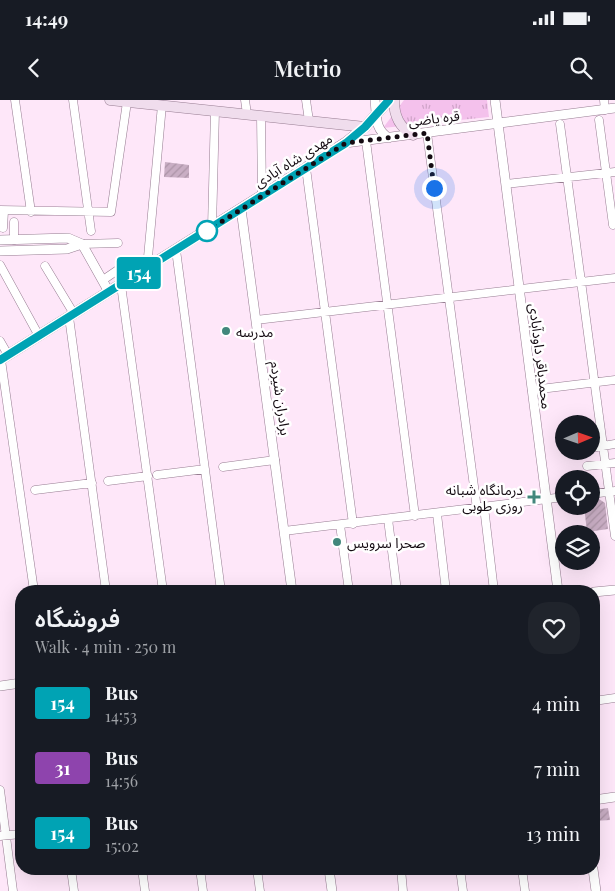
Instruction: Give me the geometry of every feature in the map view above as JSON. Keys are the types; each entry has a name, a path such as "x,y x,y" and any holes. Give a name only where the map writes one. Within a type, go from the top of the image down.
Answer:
{"main road":[{"path":"110,100 162,105 185,104 215,111 365,127"},
{"name":"مهدی شاه آبادی","path":"3,359 346,143 365,127 389,100"},
{"path":"394,100 394,107 400,124 412,135"}],"street":[{"path":"15,100 31,212"},
{"path":"73,100 90,212 91,231"},
{"path":"245,100 247,114"},
{"path":"306,100 308,121"},
{"path":"376,100 377,126 381,133 389,138"},
{"name":"محمدباقر داودآبادی","path":"495,100 557,585"},
{"path":"604,100 610,109"},
{"path":"3,228 2,210 111,212 128,102"},
{"path":"147,268 162,105"},
{"name":"قره یاضی","path":"346,143 610,109"},
{"path":"212,227 215,111"},
{"path":"261,116 262,196"},
{"path":"600,120 613,225"},
{"path":"560,124 602,447 612,491 615,536"},
{"path":"427,133 449,297 493,585"},
{"path":"366,141 415,516"},
{"path":"306,168 353,524"},
{"path":"506,184 615,172"},
{"name":"برادران شیردم","path":"241,209 291,585"},
{"path":"14,222 14,240"},
{"path":"0,240 68,238 82,244 109,292"},
{"path":"0,251 67,249 82,244 118,243"},
{"path":"176,250 220,585"},
{"path":"103,280 128,263"},
{"path":"0,265 40,336"},
{"path":"45,266 72,316 105,585"},
{"path":"256,320 615,278"},
{"path":"121,284 162,585"},
{"path":"0,341 33,585"},
{"path":"532,390 615,380"},
{"path":"602,447 615,444"},
{"path":"222,467 275,460"},
{"path":"587,466 615,462"},
{"path":"158,475 206,469"},
{"path":"108,481 148,476"},
{"path":"35,490 92,483"},
{"path":"284,531 437,514 555,498"},
{"path":"437,514 445,585"},
{"path":"388,519 397,585"},
{"path":"340,525 348,585"},
{"path":"600,591 615,590"},
{"path":"0,686 15,684"},
{"path":"600,700 615,698"},
{"path":"0,790 3,836 13,891"},
{"path":"600,799 615,797"},
{"path":"72,875 74,891"},
{"path":"143,875 145,891"},
{"path":"201,875 203,891"},
{"path":"258,875 260,891"},
{"path":"331,875 332,891"},
{"path":"401,875 403,891"},
{"path":"461,875 463,891"},
{"path":"523,875 525,891"},
{"path":"594,875 596,891"}],"green space":[{"path":"404,100 487,100 489,117 383,128"}],"building":[{"path":"165,162 189,165 189,178 164,177"},
{"path":"600,500 605,503 608,529 600,530 600,525 586,525 585,515 600,515"},
{"path":"608,808 610,820 600,821 600,809"}],"bus line":[{"name":"154","path":"0,360 346,143 365,127 389,100"}],"place":[{"name":"مدرسه","path":"226,331"},
{"name":"درمانگاه شبانه روزی طوبی","path":"534,497"},
{"name":"صحرا سرویس","path":"337,542"}],"route":[{"path":"207,231 346,143 427,133 434,188"}]}
